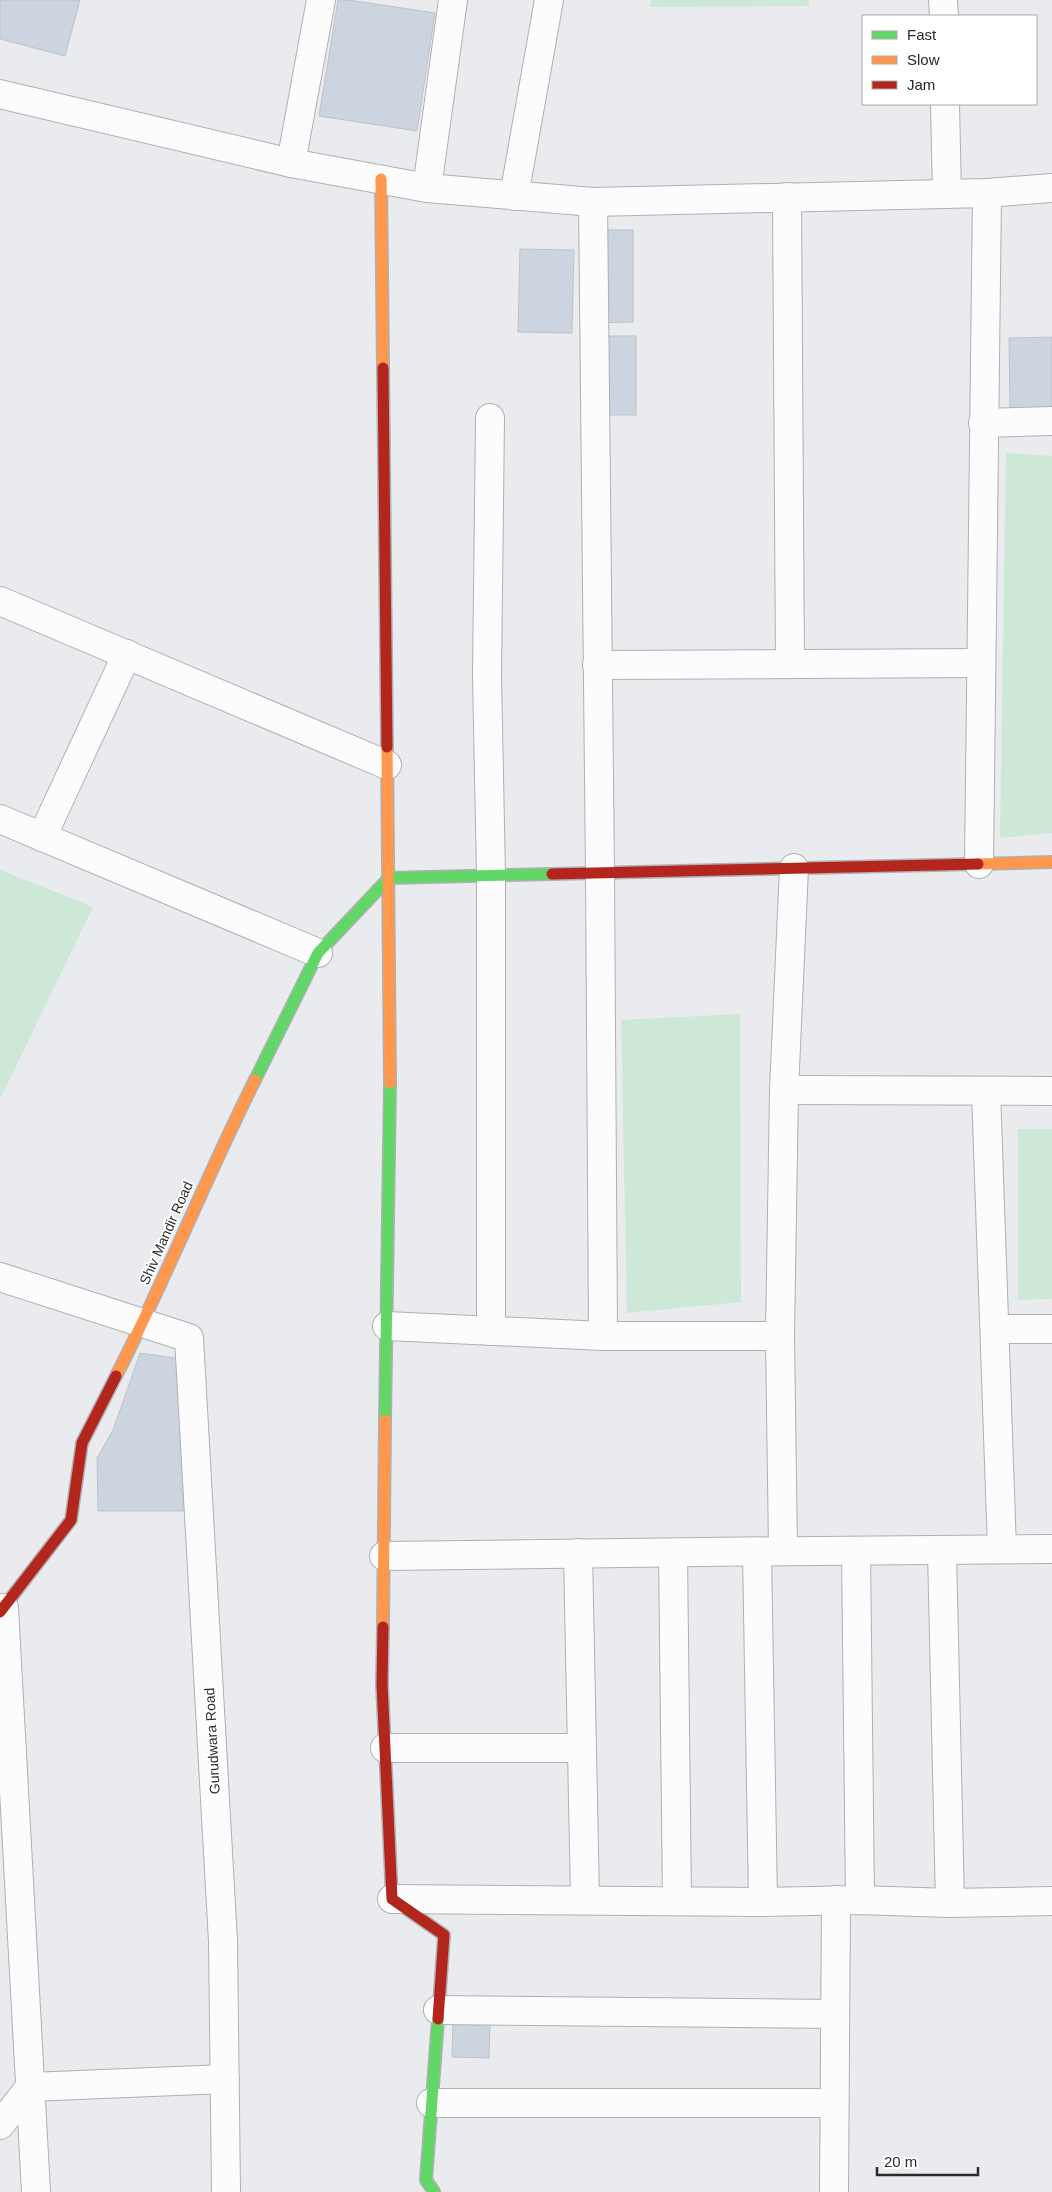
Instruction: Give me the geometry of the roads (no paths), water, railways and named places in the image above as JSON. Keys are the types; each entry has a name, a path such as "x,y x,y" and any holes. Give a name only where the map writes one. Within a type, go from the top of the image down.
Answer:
{"street":[{"path":"291,163 321,0"},
{"path":"427,188 453,0"},
{"path":"514,196 549,0"},
{"path":"943,0 944,15"},
{"path":"0,94 291,163 427,188 514,196 592,202 986,193 1052,188"},
{"path":"945,105 946,194"},
{"path":"381,179 390,1059 382,1684 392,1899"},
{"path":"979,864 986,193"},
{"path":"787,197 790,664"},
{"path":"592,202 603,1336"},
{"path":"490,418 488,674 491,876 490,1331"},
{"path":"983,423 1052,421"},
{"path":"0,600 387,765"},
{"path":"42,837 127,654"},
{"path":"597,665 981,663"},
{"path":"0,819 318,953"},
{"path":"389,878 1052,862"},
{"path":"783,1550 780,1336 784,1090 794,868"},
{"name":"Shiv Mandir Road","path":"2,1610 71,1520 82,1443 143,1323 224,1141 318,953 389,878"},
{"path":"784,1090 1052,1091"},
{"path":"986,1091 996,1329 1002,1549"},
{"path":"0,1277 143,1323"},
{"name":"Gurudwara Road","path":"143,1323 189,1338 223,1941 226,2192"},
{"path":"387,1326 603,1336 780,1336"},
{"path":"996,1329 1052,1329"},
{"path":"384,1556 757,1552 783,1550 942,1551 1052,1549"},
{"path":"834,2192 835,2014 848,1900 856,1551"},
{"path":"942,1551 950,1903"},
{"path":"673,1552 677,1900"},
{"path":"757,1552 763,1902"},
{"path":"578,1554 585,1900"},
{"path":"2,1610 9,1864 30,2087 36,2192"},
{"path":"385,1748 582,1748"},
{"path":"392,1899 763,1902 848,1900 950,1903 1052,1901"},
{"path":"392,1899 444,1935 426,2180 429,2190"},
{"path":"438,2010 835,2014"},
{"path":"0,2125 30,2087 225,2079"},
{"path":"431,2103 834,2103"}]}
